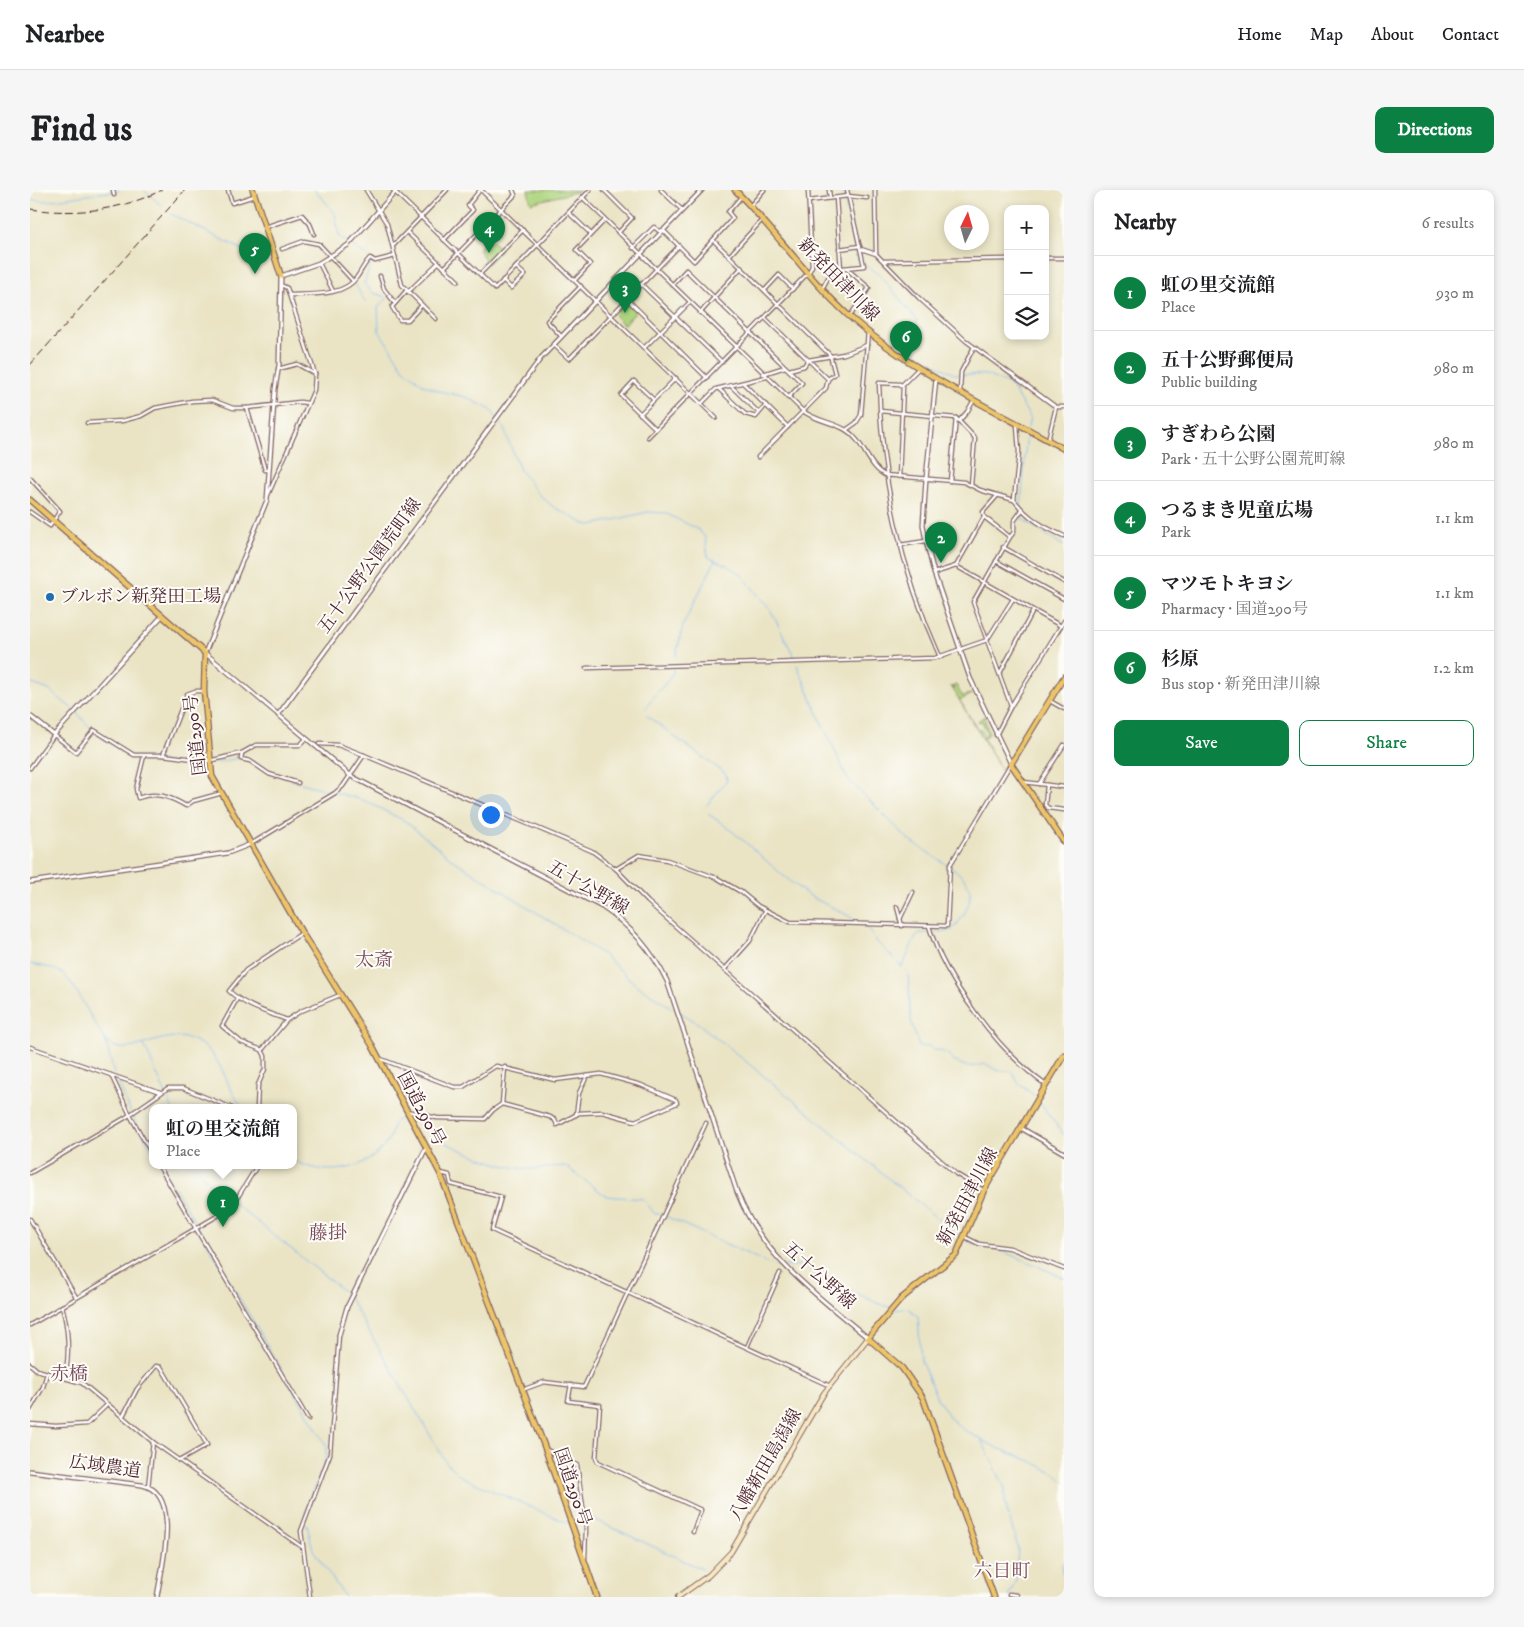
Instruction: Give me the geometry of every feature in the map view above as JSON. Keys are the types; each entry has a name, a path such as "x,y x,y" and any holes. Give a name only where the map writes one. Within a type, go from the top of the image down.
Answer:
{"main road":[{"name":"新発田津川線","path":"734,190 850,316 896,354 936,379 1064,449"},
{"path":"254,193 281,276"},
{"path":"30,500 205,652"},
{"name":"国道290号","path":"205,652 204,691 209,761 212,776 302,933 379,1059 440,1173 544,1448 597,1597"},
{"path":"1063,681 1010,764 1064,842"},
{"name":"新発田津川線","path":"868,1338 902,1298 956,1255 984,1190 1064,1055"},
{"path":"868,1338 902,1368 923,1398 994,1597"},
{"name":"八幡新田島潟線","path":"678,1597 709,1574 731,1552 793,1443 830,1386 868,1338"}],"street":[{"path":"113,190 114,195"},
{"path":"228,190 232,202 254,193"},
{"path":"366,190 387,224 402,285 436,319"},
{"path":"393,246 447,190"},
{"path":"444,240 473,210 468,205 481,190 716,418"},
{"path":"444,268 515,195 513,190"},
{"path":"267,498 278,369 283,286 281,276 319,263 348,246 395,191 495,288 590,190"},
{"path":"604,190 632,218 618,233"},
{"path":"662,190 682,210"},
{"path":"679,246 569,359 553,344 702,190"},
{"path":"750,206 764,190"},
{"path":"648,437 809,272 812,266 808,190"},
{"path":"829,190 830,198"},
{"path":"823,287 833,270 847,269 864,264 847,190"},
{"path":"858,190 858,197"},
{"path":"875,190 876,254"},
{"path":"809,201 848,196 867,198"},
{"path":"582,197 802,411 810,417 846,430 864,450 878,471 885,475 950,481 971,485 997,496 1002,495 1014,500 1022,510 1041,526 1064,536"},
{"path":"664,230 694,261 733,218 728,212 741,197"},
{"path":"836,198 841,269"},
{"path":"569,213 591,234"},
{"path":"265,227 302,215 310,224 314,234"},
{"path":"574,280 590,264 576,250 605,220"},
{"path":"729,256 762,220"},
{"path":"633,248 654,227 659,231 664,230"},
{"path":"480,274 523,230"},
{"path":"407,232 458,281"},
{"path":"713,240 830,355 834,374 828,379 826,388 758,457"},
{"path":"282,249 304,241 319,244 353,281"},
{"path":"840,249 860,248 876,254 919,298 974,347 1056,407 1064,407"},
{"path":"290,295 338,291 353,281 369,259 375,261 396,256"},
{"path":"1049,258 1064,258"},
{"path":"884,261 1004,259"},
{"path":"319,263 333,291"},
{"path":"422,305 408,320 400,320 392,307 438,263"},
{"path":"503,280 511,288 525,275 516,267"},
{"path":"700,313 741,268"},
{"path":"847,269 869,288 850,316"},
{"path":"672,285 686,270 786,367 802,383 788,398"},
{"path":"765,290 779,275 793,288"},
{"path":"380,276 384,289 395,304"},
{"path":"641,284 722,362"},
{"path":"205,652 264,510 267,498 314,390 316,374 290,295 287,288 283,286"},
{"path":"561,336 547,321 581,286"},
{"path":"627,299 707,378"},
{"path":"644,348 689,302"},
{"path":"765,318 828,379"},
{"path":"846,430 856,423 861,415 868,331"},
{"name":"五十公野公園荒町線","path":"278,715 553,344"},
{"path":"789,370 804,366 808,360 844,354 867,345"},
{"path":"960,392 961,372 974,347"},
{"path":"278,369 297,364 316,374"},
{"path":"763,374 786,367"},
{"path":"899,477 902,385 919,368"},
{"path":"702,404 719,389 766,377"},
{"path":"640,414 676,378"},
{"path":"616,869 639,855 667,860 718,878 765,911 790,922 947,926 950,865 1010,764 970,678 934,573 926,541 923,525 936,379"},
{"path":"654,400 634,380 621,395 656,430"},
{"path":"743,383 788,427"},
{"path":"902,385 879,383 885,475 912,590 940,657"},
{"path":"731,386 759,413"},
{"path":"719,389 745,414 756,417 766,406"},
{"path":"959,421 968,412 974,399"},
{"path":"87,423 122,421 142,416 155,408 192,401 212,400 233,408 300,402 308,404"},
{"path":"1048,440 1056,407"},
{"path":"247,408 265,470 269,470"},
{"path":"880,411 956,418 975,438 971,485"},
{"path":"950,481 956,418"},
{"path":"1014,500 1020,452 1017,423"},
{"path":"30,478 60,511 50,526 30,512"},
{"path":"934,573 956,566 984,517 983,512 997,496"},
{"path":"1011,706 974,602 1003,547 1014,532 1014,521 1022,510"},
{"path":"984,517 1010,537"},
{"path":"900,545 926,541"},
{"path":"1003,547 1064,582"},
{"path":"996,561 1064,599"},
{"path":"956,566 1061,626"},
{"path":"586,668 940,657 987,640 1013,599"},
{"path":"1000,673 1033,610"},
{"path":"30,768 54,735 162,616"},
{"path":"996,736 1011,706 1064,620"},
{"name":"五十公野線","path":"205,652 350,776 602,907 621,920 642,940 668,981 737,1192 751,1222 772,1253 792,1274 868,1338"},
{"path":"163,755 188,694 195,691 204,691"},
{"path":"1050,701 1064,709"},
{"path":"30,716 76,752 94,730 124,750 144,756 163,755 209,761 242,753 256,745 300,744 306,740"},
{"path":"319,744 338,745 364,755 581,845 616,869 648,902 956,1174 984,1190"},
{"path":"1039,784 1064,745"},
{"path":"242,753 241,759 250,761 269,774 298,783"},
{"path":"30,882 228,853 251,844 335,793 350,776 364,755"},
{"path":"144,756 136,789 138,798 151,795 170,796 186,806 193,800 222,793"},
{"path":"1023,782 1064,787"},
{"path":"1047,785 1045,805 1048,808"},
{"path":"1040,807 1064,810"},
{"path":"900,919 912,892"},
{"path":"897,907 902,926"},
{"path":"724,970 750,941 765,911"},
{"path":"929,926 940,957 969,1004 992,1034 1046,1084"},
{"path":"287,1020 237,999 229,991 243,973 302,933"},
{"path":"262,1050 287,1020 319,1002 341,995"},
{"path":"237,999 222,1026 241,1042 262,1050 265,1056 265,1069 258,1085 257,1104"},
{"path":"30,1047 160,1092"},
{"path":"379,1059 454,1087 463,1087 496,1066 555,1080 601,1074 641,1085 676,1100 678,1103 635,1120 602,1112 576,1115 557,1125 555,1120 550,1117 502,1104 485,1119 437,1118 407,1111"},
{"path":"502,1104 505,1067"},
{"path":"111,1075 129,1115 149,1149"},
{"path":"576,1115 578,1093 587,1076"},
{"path":"30,1173 129,1115 168,1088 183,1088 222,1104"},
{"path":"522,1390 544,1382 584,1387 706,1123"},
{"path":"1021,1128 1064,1152"},
{"path":"310,1597 301,1531 330,1454 339,1335 349,1302 427,1148"},
{"path":"161,1169 308,1419"},
{"path":"30,1325 233,1206 255,1169"},
{"path":"440,1173 449,1175 451,1184 501,1197 492,1230 830,1386"},
{"path":"30,1219 76,1298"},
{"path":"965,1237 979,1244 1010,1248 1064,1269"},
{"path":"747,1347 780,1272"},
{"path":"62,1306 68,1326 70,1354 65,1377"},
{"path":"30,1364 37,1370 65,1377 82,1384 123,1416 152,1442 302,1547"},
{"path":"123,1416 145,1377 156,1366 161,1367 207,1445 179,1460"},
{"path":"30,1410 43,1387 48,1372"},
{"path":"571,1385 568,1401 600,1405 596,1458 598,1462 701,1510 693,1532"},
{"path":"30,1424 56,1426 87,1424 107,1405"},
{"path":"148,1487 152,1442"},
{"path":"544,1448 577,1465 586,1528 585,1564"},
{"name":"広域農道","path":"30,1471 148,1487 155,1490 164,1503 167,1520 157,1597"},
{"path":"1009,1594 1017,1595"}],"green space":[{"path":"528,190 579,190 579,191 531,203"},
{"path":"488,238 501,249 487,264 479,249"},
{"path":"626,302 636,311 624,325 614,315"},
{"path":"956,685 962,696 972,694 959,699 965,709 951,686 954,690 953,686"},
{"path":"984,716 989,734 983,738 1002,771 977,730 981,730 985,736 987,734 982,721 977,722"}],"waterway":[{"path":"30,200 48,201 120,190"},
{"path":"144,190 163,207"},
{"path":"315,190 335,213 339,236 369,258"},
{"path":"843,190 856,257 862,262"},
{"path":"171,214 251,254 271,253"},
{"path":"372,260 364,284 373,293 384,296 387,299 378,307 379,331 404,369 424,385 439,391 466,397 491,410 503,427 520,470 538,494 552,506 585,524 592,525 648,512 665,513 699,530 705,537 708,557 727,565 742,575 771,611 796,660"},
{"path":"865,265 879,274 917,320 917,354 954,374 987,375 1011,386 1030,417 1028,427"},
{"path":"355,284 365,302"},
{"path":"1021,506 1027,430"},
{"path":"1021,513 1022,519 1064,546"},
{"path":"676,656 683,625 715,561"},
{"path":"797,665 824,728"},
{"path":"658,692 672,675 674,668"},
{"path":"30,683 49,690 74,710"},
{"path":"646,708 656,694"},
{"path":"77,713 97,735 130,756 142,759"},
{"path":"647,716 669,732"},
{"path":"826,731 847,778 909,840 947,865"},
{"path":"672,735 726,774 727,780 707,805"},
{"path":"213,763 244,757 278,775"},
{"path":"146,759 206,765"},
{"path":"291,780 365,801 405,821 453,860 604,955 635,984 674,1009"},
{"path":"708,814 734,832 794,885 854,920"},
{"path":"935,933 952,930 968,906 970,890 961,875 952,868"},
{"path":"862,925 871,932 877,942 908,973 911,1020 919,1047 929,1046 932,1049 947,1053 953,1061 968,1067 986,1064 996,1070 1012,1072 1019,1084 1035,1096"},
{"path":"903,966 915,937 920,933 928,933"},
{"path":"30,964 47,967 63,974 76,991 102,1035 110,1044 119,1048 130,1048 166,1038 179,1037 192,1040 205,1047 222,1069 240,1104"},
{"path":"678,1011 699,1024 754,1068 961,1238"},
{"path":"105,1039 114,1074"},
{"path":"144,1045 170,1104"},
{"path":"118,1081 132,1116 149,1144"},
{"path":"1040,1103 1064,1135"},
{"path":"297,1162 317,1169 330,1170 356,1166 378,1152 388,1140 395,1121 403,1118"},
{"path":"414,1119 426,1124 440,1139 450,1145 481,1158 512,1167 538,1169 565,1166 606,1196 643,1199 655,1214 660,1214"},
{"path":"164,1169 327,1447 325,1462 305,1514"},
{"path":"198,1169 207,1181 347,1294 446,1462 459,1475 568,1523"},
{"path":"665,1216 776,1267 800,1265 875,1302 892,1308"},
{"path":"965,1240 1007,1253 1064,1278"},
{"path":"895,1310 908,1308 918,1316 921,1361 937,1398 951,1419 964,1430 995,1447 1031,1461 1056,1474 1064,1482"},
{"path":"980,1437 1005,1488 1005,1503 1018,1548 1016,1580 1009,1597"},
{"path":"572,1521 581,1515 585,1515 702,1569"},
{"path":"307,1525 313,1550 345,1597"},
{"path":"1064,1562 1061,1566 1064,1577"}],"railway":[{"path":"30,209 64,212 98,210 130,203 162,190"},
{"path":"30,365 185,190"}],"place":[{"name":"つるまき児童広場","path":"489,253"},
{"name":"マツモトキヨシ","path":"255,274"},
{"name":"すぎわら公園","path":"625,313"},
{"name":"杉原","path":"906,362"},
{"name":"五十公野郵便局","path":"941,563"},
{"name":"ブルボン新発田工場","path":"50,597"},
{"name":"虹の里交流館","path":"223,1227"}],"district":[{"name":"太斎","path":"374,960"},
{"name":"藤掛","path":"328,1233"},
{"name":"赤橋","path":"69,1374"},
{"name":"六日町","path":"1002,1571"}]}
